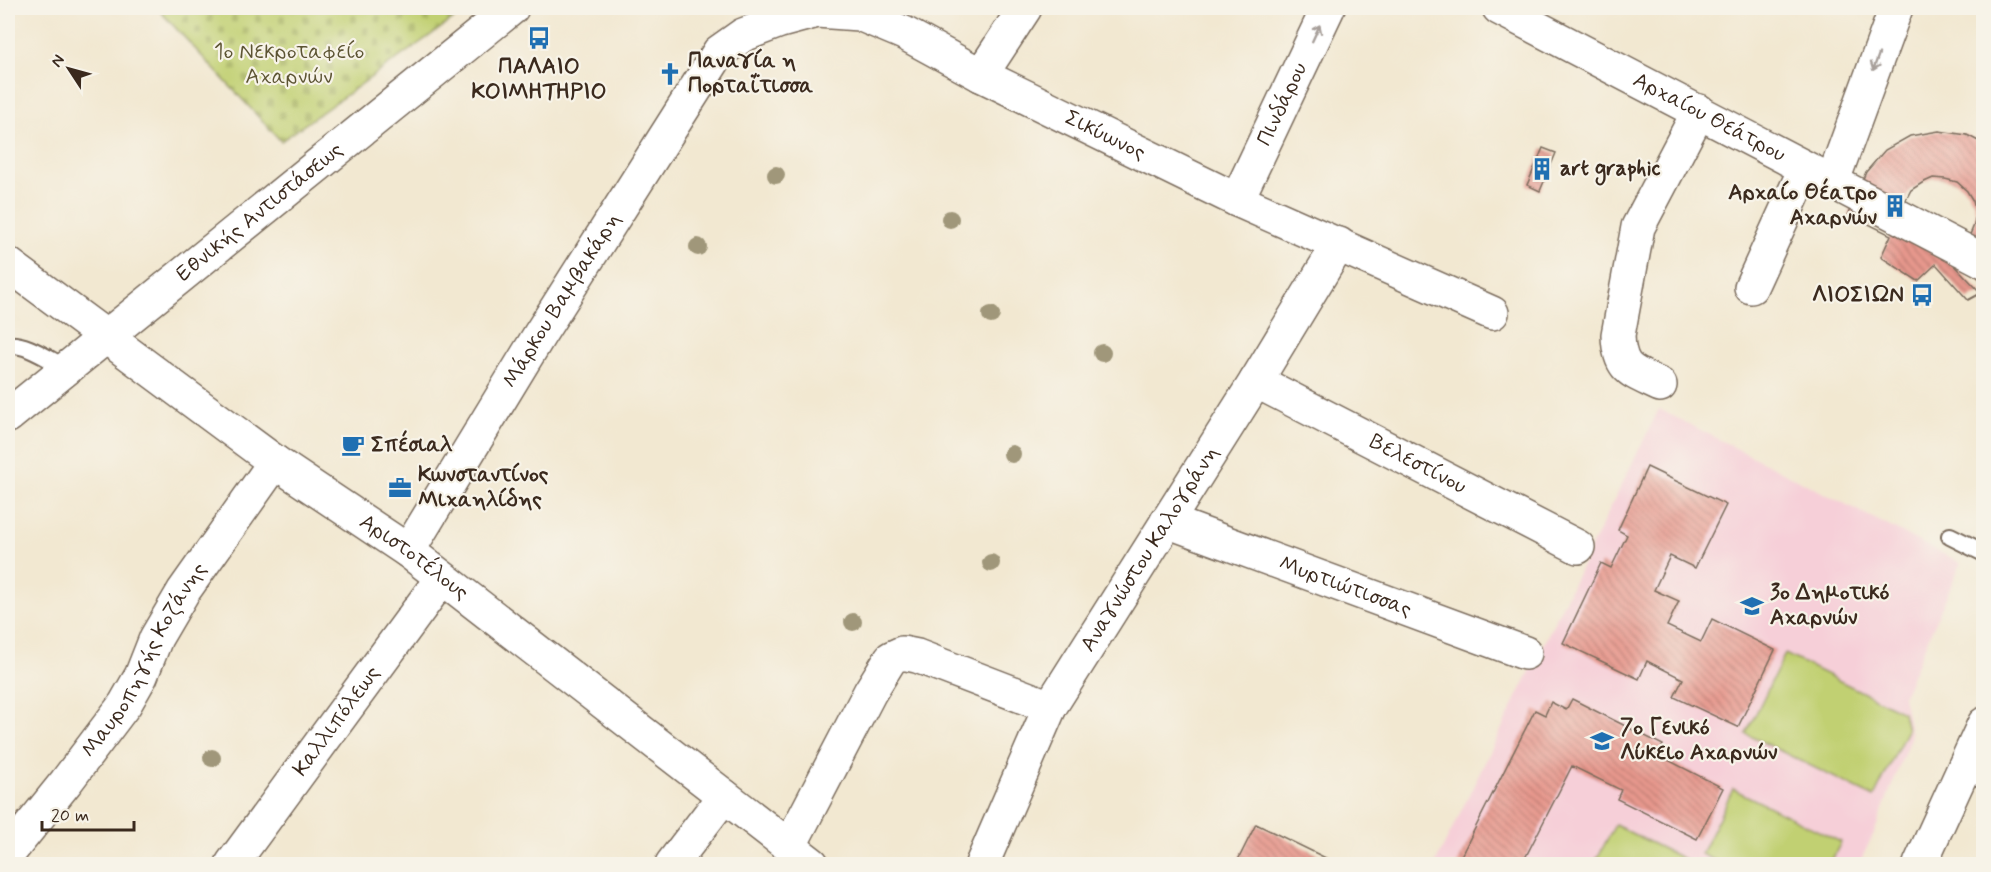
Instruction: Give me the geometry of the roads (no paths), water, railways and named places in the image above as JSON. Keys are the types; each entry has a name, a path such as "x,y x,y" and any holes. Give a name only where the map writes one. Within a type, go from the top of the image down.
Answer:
{"street":[{"name":"Εθνικής Αντιστάσεως","path":"8,416 512,8"},
{"path":"981,75 1025,8"},
{"name":"Πινδάρου","path":"1237,200 1328,8"},
{"name":"Αρχαίου Θεάτρου","path":"1498,8 1983,261"},
{"path":"1751,287 1819,176 1896,8"},
{"name":"Σικύωνος","path":"719,52 743,35 780,21 818,11 859,14 904,33 981,75 1237,200 1492,313"},
{"name":"Μάρκου Βαμβακάρη","path":"408,551 540,334 719,52"},
{"path":"1660,385 1627,369 1618,350 1618,335 1638,227 1699,111"},
{"name":"Αναγνώστου Καλογράνη","path":"982,864 1050,707 1256,381 1338,244"},
{"name":"Αριστοτέλους","path":"8,264 275,462 408,551 801,856"},
{"name":"Βελεστίνου","path":"1256,381 1578,547"},
{"name":"Μαυροπηγής Κοζάνης","path":"8,854 125,704 141,676 156,638 183,592 275,462"},
{"name":"Μυρτιώτισσας","path":"1167,521 1525,653"},
{"name":"Καλλιπόλεως","path":"232,864 442,578"},
{"path":"801,856 870,692 891,658 902,653 917,656 1050,707"},
{"path":"1920,864 1973,774 1983,724"},
{"path":"672,864 724,796"}],"lane":[{"path":"8,345 15,344 26,348 66,368"},
{"path":"1950,536 1983,553"}],"place":[{"name":"ΠΑΛΑΙΟ ΚΟΙΜΗΤΗΡΙΟ","path":"539,38"},
{"name":"Παναγία η Πορταΐτισσα","path":"670,74"},
{"name":"art graphic","path":"1542,169"},
{"name":"Αρχαίο Θέατρο Αχαρνών","path":"1895,206"},
{"name":"ΛΙΟΣΙΩΝ","path":"1922,295"},
{"name":"Σπέσιαλ","path":"353,445"},
{"name":"Κωνσταντίνος Μιχαηλίδης","path":"400,488"},
{"name":"3ο Δημοτικό Αχαρνών","path":"1752,606"},
{"name":"7ο Γενικό Λύκειο Αχαρνών","path":"1602,741"}],"park label":[{"name":"1ο Νεκροταφείο Αχαρνών","path":"289,64"}]}
